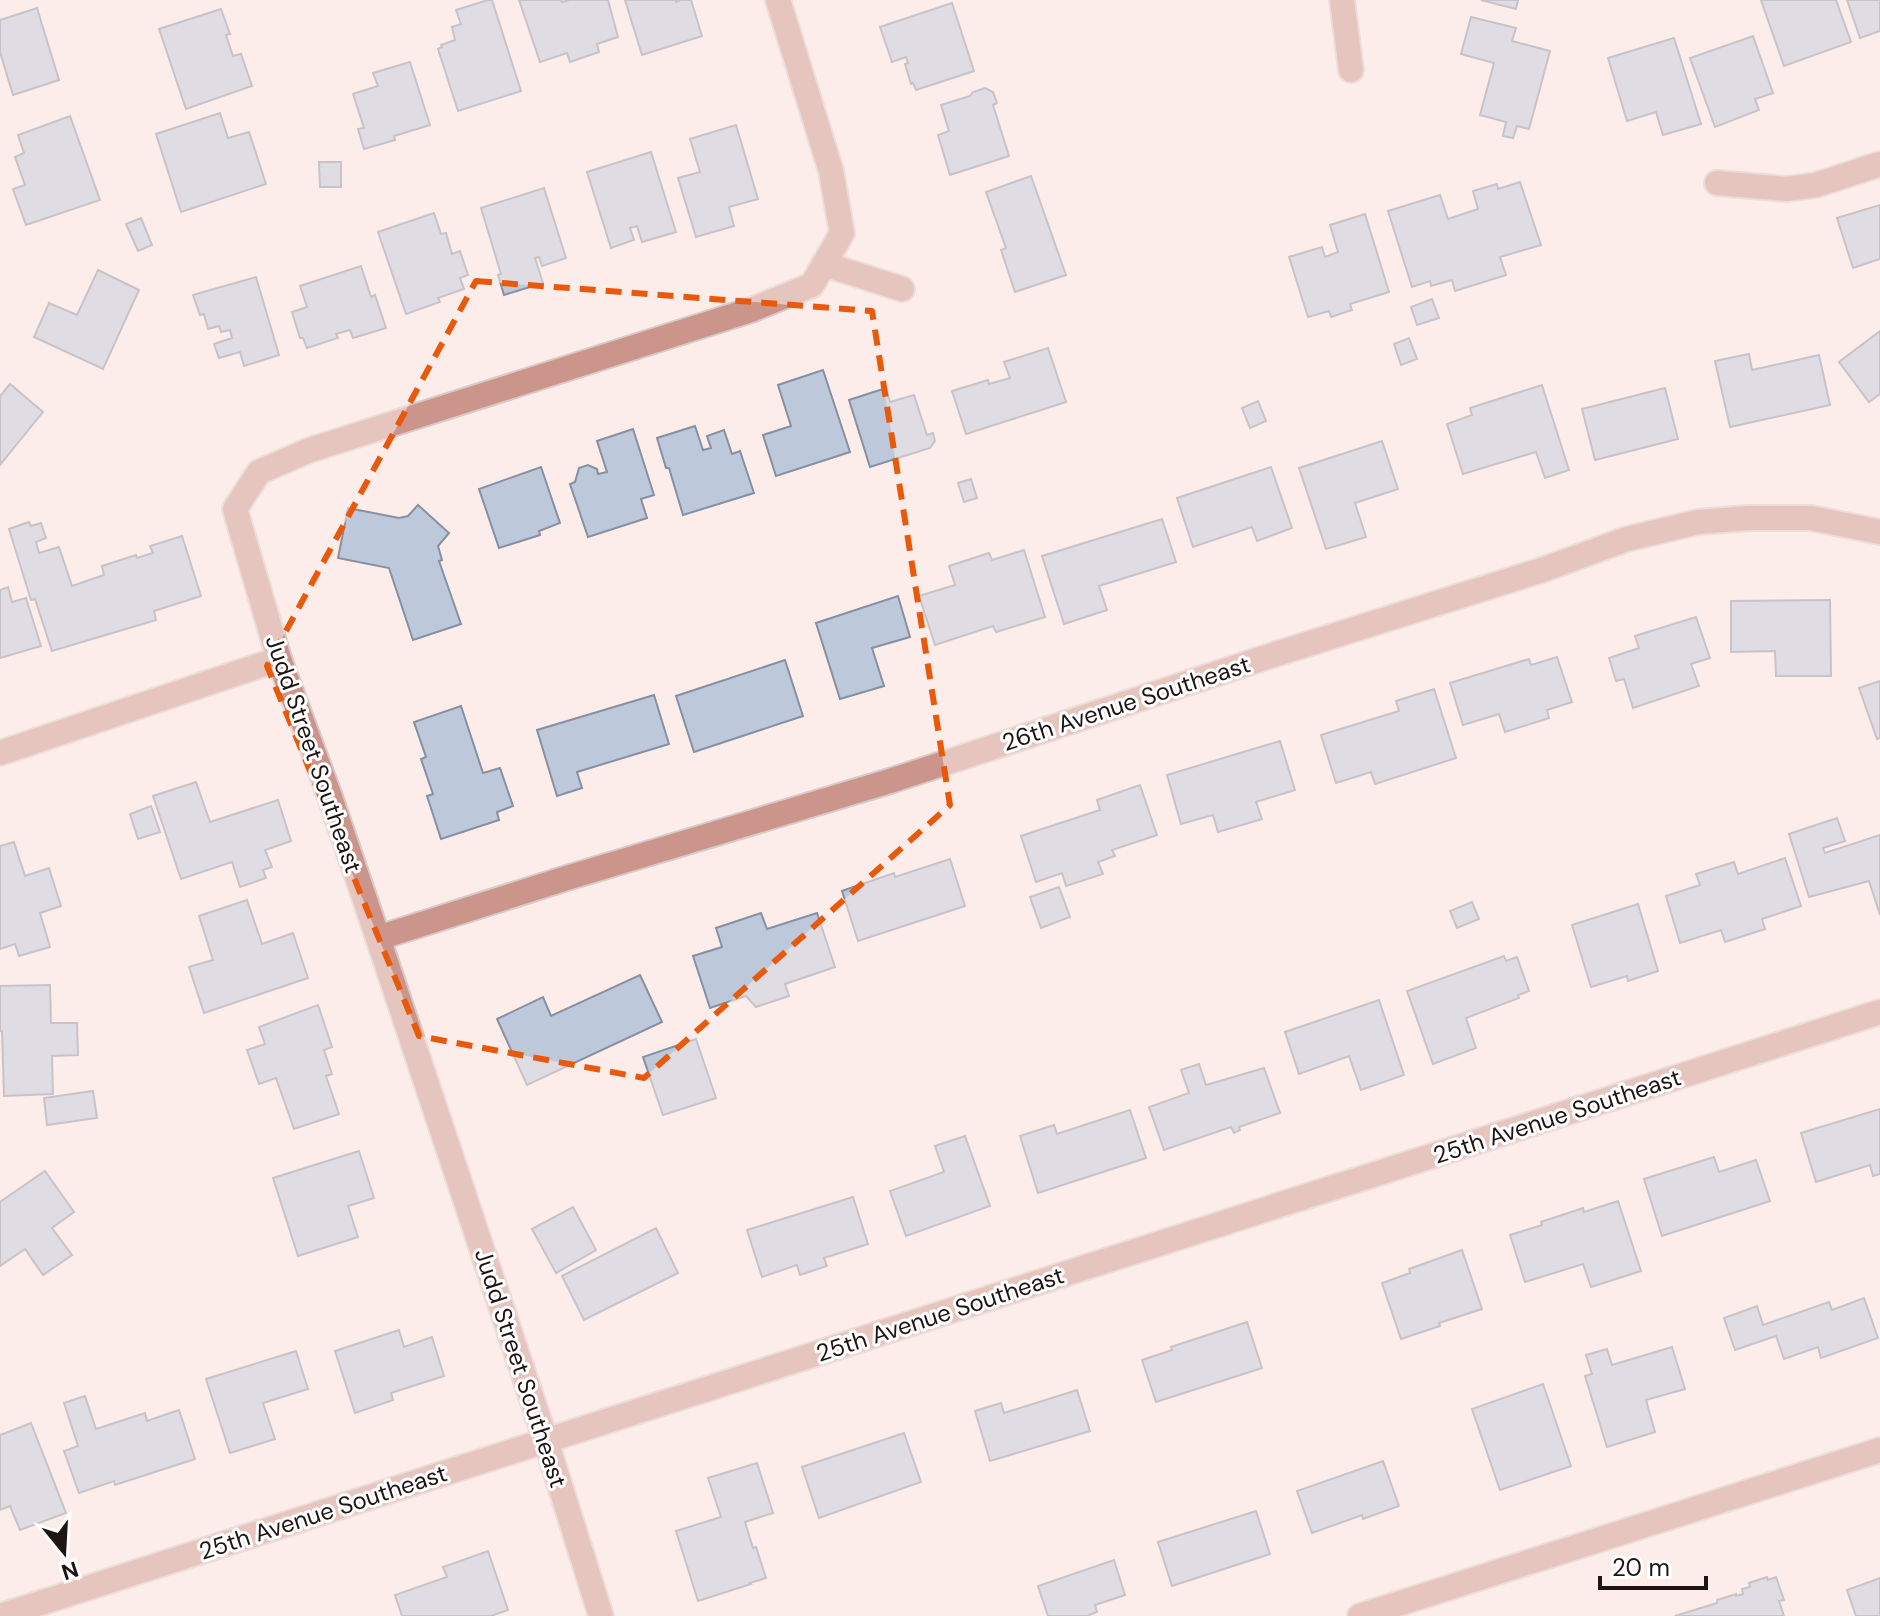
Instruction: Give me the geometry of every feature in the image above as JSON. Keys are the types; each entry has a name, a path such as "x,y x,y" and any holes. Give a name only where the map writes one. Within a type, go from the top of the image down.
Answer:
{"street":[{"name":"Judd Street Southeast","path":"601,1616 546,1441 378,938 279,659 235,509 259,472 310,450 751,310 812,285 842,233 831,171 778,0"},
{"path":"1342,0 1351,70"},
{"path":"1717,183 1787,189 1816,185 1880,164"},
{"path":"824,264 902,289"},
{"name":"26th Avenue Southeast","path":"378,938 890,781 1542,570 1627,539 1698,522 1749,518 1811,518 1880,532"},
{"path":"0,753 279,659"},
{"name":"25th Avenue Southeast","path":"0,1616 1880,1012"},
{"path":"1360,1616 1880,1450"}],"highlighted area":[{"path":"476,281 872,311 950,805 644,1078 419,1036 267,666"}],"building":[{"path":"492,0 521,91 458,111 438,49 455,40 452,27 461,24 456,10"},
{"path":"519,0 608,0 618,37 597,44 599,52 570,62 567,53 540,62"},
{"path":"625,0 691,0 702,36 642,55"},
{"path":"1481,0 1518,0 1516,9"},
{"path":"1761,0 1836,0 1851,42 1784,66"},
{"path":"1847,0 1880,0 1880,31 1860,38"},
{"path":"952,3 974,71 916,90 911,84 906,57 892,62 880,27"},
{"path":"37,8 59,80 13,95 0,52 0,20"},
{"path":"221,9 230,34 226,35 233,56 241,54 252,86 186,109 159,29"},
{"path":"1471,17 1516,28 1512,41 1550,51 1529,129 1517,126 1513,138 1503,136 1506,122 1480,115 1494,63 1461,54"},
{"path":"1753,36 1773,93 1755,99 1759,110 1715,127 1690,58"},
{"path":"1674,38 1701,124 1663,135 1656,112 1627,121 1608,58"},
{"path":"410,62 430,125 364,149 358,129 364,128 353,94 378,86 373,73"},
{"path":"985,88 993,92 997,103 993,105 1009,156 950,175 938,135 949,131 941,105"},
{"path":"220,113 228,138 249,132 266,184 181,212 156,134"},
{"path":"70,116 100,200 26,225 13,189 25,185 15,157 24,153 18,135"},
{"path":"736,125 758,199 729,207 734,226 696,237 678,178 700,172 690,139"},
{"path":"651,152 676,232 642,242 637,226 630,228 634,240 611,248 587,172"},
{"path":"319,162 341,162 341,187 320,187"},
{"path":"1031,176 1066,275 1015,292 1001,250 1006,248 986,192"},
{"path":"1520,182 1541,245 1500,257 1506,275 1455,291 1452,280 1431,286 1430,281 1412,287 1388,211 1440,195 1448,219 1478,209 1473,191 1497,184 1498,189"},
{"path":"544,188 566,258 542,266 539,257 535,258 543,283 504,295 498,275 501,274 481,208"},
{"path":"1880,205 1880,259 1853,268 1837,218"},
{"path":"434,213 441,234 446,233 452,254 460,251 468,275 460,278 464,289 438,298 440,302 406,314 378,232"},
{"path":"1365,214 1389,292 1350,304 1352,310 1331,317 1329,311 1308,317 1289,257 1322,247 1325,257 1338,252 1330,225"},
{"path":"141,218 152,245 138,251 126,224"},
{"path":"361,266 386,328 353,338 350,330 336,334 338,338 307,348 303,338 300,338 292,312 307,307 300,286"},
{"path":"98,270 139,290 103,369 34,337 49,303 77,315"},
{"path":"256,277 279,355 244,366 240,352 219,358 214,344 232,338 230,330 221,332 219,326 208,329 193,295"},
{"path":"1432,299 1439,318 1417,325 1411,307"},
{"path":"1880,331 1880,394 1869,402 1839,362"},
{"path":"1409,338 1417,359 1401,365 1394,344"},
{"path":"1048,348 1066,402 966,434 952,391 988,380 989,384 1010,378 1004,362"},
{"path":"1749,354 1752,370 1819,355 1830,405 1730,427 1715,361"},
{"path":"823,370 850,452 776,476 763,435 791,426 778,385"},
{"path":"10,384 43,412 0,465 0,396"},
{"path":"1542,385 1569,470 1545,478 1536,452 1463,474 1447,424 1472,415 1470,408"},
{"path":"886,388 890,402 914,395 927,435 933,433 935,441 930,448 870,467 849,400"},
{"path":"1665,388 1678,439 1595,460 1582,409"},
{"path":"1258,401 1266,421 1250,428 1242,408"},
{"path":"695,426 703,450 711,448 707,436 724,430 732,454 740,451 754,493 683,515 657,438"},
{"path":"633,429 654,495 641,499 647,518 588,537 570,484 575,482 579,468 588,465 597,469 598,474 607,472 597,441"},
{"path":"1382,441 1398,489 1355,503 1366,537 1326,549 1299,468"},
{"path":"541,467 560,523 539,531 540,535 499,548 479,489"},
{"path":"1271,467 1292,528 1257,541 1252,527 1193,547 1177,498"},
{"path":"971,479 977,498 964,502 958,483"},
{"path":"418,505 449,533 438,546 442,560 439,561 461,624 413,640 389,568 338,558 348,508 399,518 408,516"},
{"path":"1162,519 1176,562 1099,586 1107,610 1064,624 1042,556"},
{"path":"29,522 31,526 41,523 46,538 36,542 39,553 59,547 72,586 104,575 102,566 153,553 150,546 182,536 201,596 154,611 156,620 52,651 35,599 31,600 9,529"},
{"path":"1024,550 1045,617 996,632 993,626 935,645 919,596 955,585 949,566 989,553 992,560"},
{"path":"8,587 12,602 26,598 41,646 0,658 0,590"},
{"path":"898,596 910,637 872,648 884,686 840,699 816,623"},
{"path":"1830,600 1831,676 1776,676 1775,651 1731,652 1731,601"},
{"path":"1696,617 1710,658 1691,664 1699,686 1633,708 1624,679 1616,681 1609,658 1639,648 1635,636"},
{"path":"1557,657 1572,702 1547,710 1549,718 1505,732 1499,714 1463,725 1450,683 1529,659 1531,665"},
{"path":"785,660 803,716 694,752 676,696"},
{"path":"1880,681 1880,738 1877,739 1859,688"},
{"path":"1434,689 1456,758 1375,784 1371,772 1336,783 1321,735 1399,711 1396,701"},
{"path":"654,695 669,744 577,772 582,788 557,796 537,730"},
{"path":"461,706 483,773 500,768 513,806 497,812 499,820 441,839 427,796 433,794 421,759 426,757 414,722"},
{"path":"1280,741 1295,790 1256,802 1262,819 1218,832 1213,815 1181,824 1167,775"},
{"path":"196,782 210,822 278,800 291,841 265,850 272,867 263,870 266,878 240,887 232,862 181,879 153,796"},
{"path":"1140,785 1157,835 1112,850 1115,856 1098,862 1103,874 1066,886 1062,873 1036,882 1021,836 1100,810 1097,800"},
{"path":"151,806 160,832 138,839 130,814"},
{"path":"1837,818 1845,841 1823,848 1825,853 1880,835 1880,915 1869,881 1809,897 1789,834"},
{"path":"14,842 25,876 49,868 61,906 40,913 50,947 19,956 15,944 0,949 0,846"},
{"path":"1785,858 1801,906 1762,919 1765,929 1725,942 1721,930 1680,943 1666,896 1700,885 1696,874 1734,862 1738,874"},
{"path":"950,859 965,906 858,941 842,891 894,873 895,877"},
{"path":"1059,887 1070,917 1041,928 1030,897"},
{"path":"247,900 262,944 293,933 308,978 204,1013 189,967 213,960 199,916"},
{"path":"1472,902 1479,919 1457,928 1450,911"},
{"path":"1638,904 1658,971 1628,981 1627,976 1591,987 1572,925"},
{"path":"761,913 767,929 817,913 835,967 785,984 789,996 756,1007 746,996 710,1008 693,956 722,947 716,928"},
{"path":"1504,956 1506,961 1517,957 1529,991 1518,995 1519,998 1466,1018 1476,1048 1433,1064 1407,991"},
{"path":"640,975 662,1022 527,1085 497,1019 543,997 551,1016"},
{"path":"50,985 51,1023 77,1023 78,1055 52,1056 53,1094 4,1096 0,986"},
{"path":"1379,1000 1404,1075 1361,1090 1349,1056 1299,1074 1285,1032"},
{"path":"318,1005 332,1047 324,1050 332,1074 326,1076 339,1114 294,1129 276,1078 259,1084 247,1050 265,1044 259,1027"},
{"path":"696,1039 716,1098 663,1115 643,1057"},
{"path":"1199,1064 1206,1085 1264,1068 1280,1113 1239,1127 1240,1130 1234,1133 1231,1127 1164,1150 1149,1107 1189,1093 1181,1070"},
{"path":"93,1091 97,1118 47,1125 44,1098"},
{"path":"1880,1109 1880,1174 1873,1176 1870,1165 1816,1182 1801,1133"},
{"path":"1130,1110 1146,1158 1038,1193 1020,1136 1054,1125 1057,1134"},
{"path":"965,1136 990,1206 906,1236 890,1191 944,1172 935,1146"},
{"path":"359,1151 374,1198 348,1206 358,1237 298,1256 273,1178"},
{"path":"1714,1157 1719,1172 1756,1160 1770,1201 1662,1236 1644,1179"},
{"path":"45,1171 74,1212 52,1228 72,1255 43,1275 25,1249 0,1266 0,1202"},
{"path":"853,1197 868,1244 824,1258 827,1266 800,1275 797,1265 762,1277 747,1230"},
{"path":"1618,1201 1641,1271 1591,1287 1583,1264 1525,1282 1510,1235 1583,1208 1584,1212"},
{"path":"573,1207 596,1250 556,1273 532,1229"},
{"path":"656,1228 678,1273 584,1320 562,1276"},
{"path":"1462,1250 1482,1309 1401,1339 1382,1283 1410,1273 1409,1269"},
{"path":"1864,1298 1878,1338 1821,1358 1818,1347 1784,1359 1776,1336 1735,1350 1724,1318 1757,1306 1763,1325 1829,1302 1832,1310"},
{"path":"1247,1322 1262,1368 1156,1402 1142,1360"},
{"path":"399,1330 404,1347 432,1337 444,1376 391,1393 393,1400 355,1413 335,1351"},
{"path":"1672,1347 1685,1389 1646,1400 1655,1432 1607,1447 1585,1376 1592,1374 1586,1355 1607,1349 1612,1365"},
{"path":"296,1351 308,1389 263,1403 275,1439 230,1453 206,1379"},
{"path":"1543,1384 1571,1466 1500,1490 1472,1409"},
{"path":"1077,1390 1090,1431 990,1461 975,1411 1001,1403 1004,1413"},
{"path":"85,1396 96,1429 145,1413 147,1421 179,1410 195,1459 115,1485 114,1481 79,1493 64,1451 78,1446 64,1403"},
{"path":"31,1423 66,1513 20,1530 10,1506 0,1510 0,1435"},
{"path":"904,1433 921,1482 819,1518 802,1467"},
{"path":"1383,1461 1399,1506 1312,1533 1297,1491"},
{"path":"757,1463 773,1513 745,1522 766,1578 698,1601 676,1531 721,1517 708,1478"},
{"path":"1256,1511 1270,1554 1172,1586 1158,1542"},
{"path":"488,1551 508,1610 491,1616 402,1616 395,1595 447,1577 443,1567"},
{"path":"1114,1560 1125,1595 1095,1605 1097,1612 1087,1616 1048,1616 1038,1586"},
{"path":"1767,1577 1768,1580 1776,1577 1784,1600 1779,1601 1784,1616 1675,1616 1743,1594 1742,1589 1750,1587 1749,1583"},
{"path":"1880,1578 1880,1616 1856,1616 1847,1590"}]}
